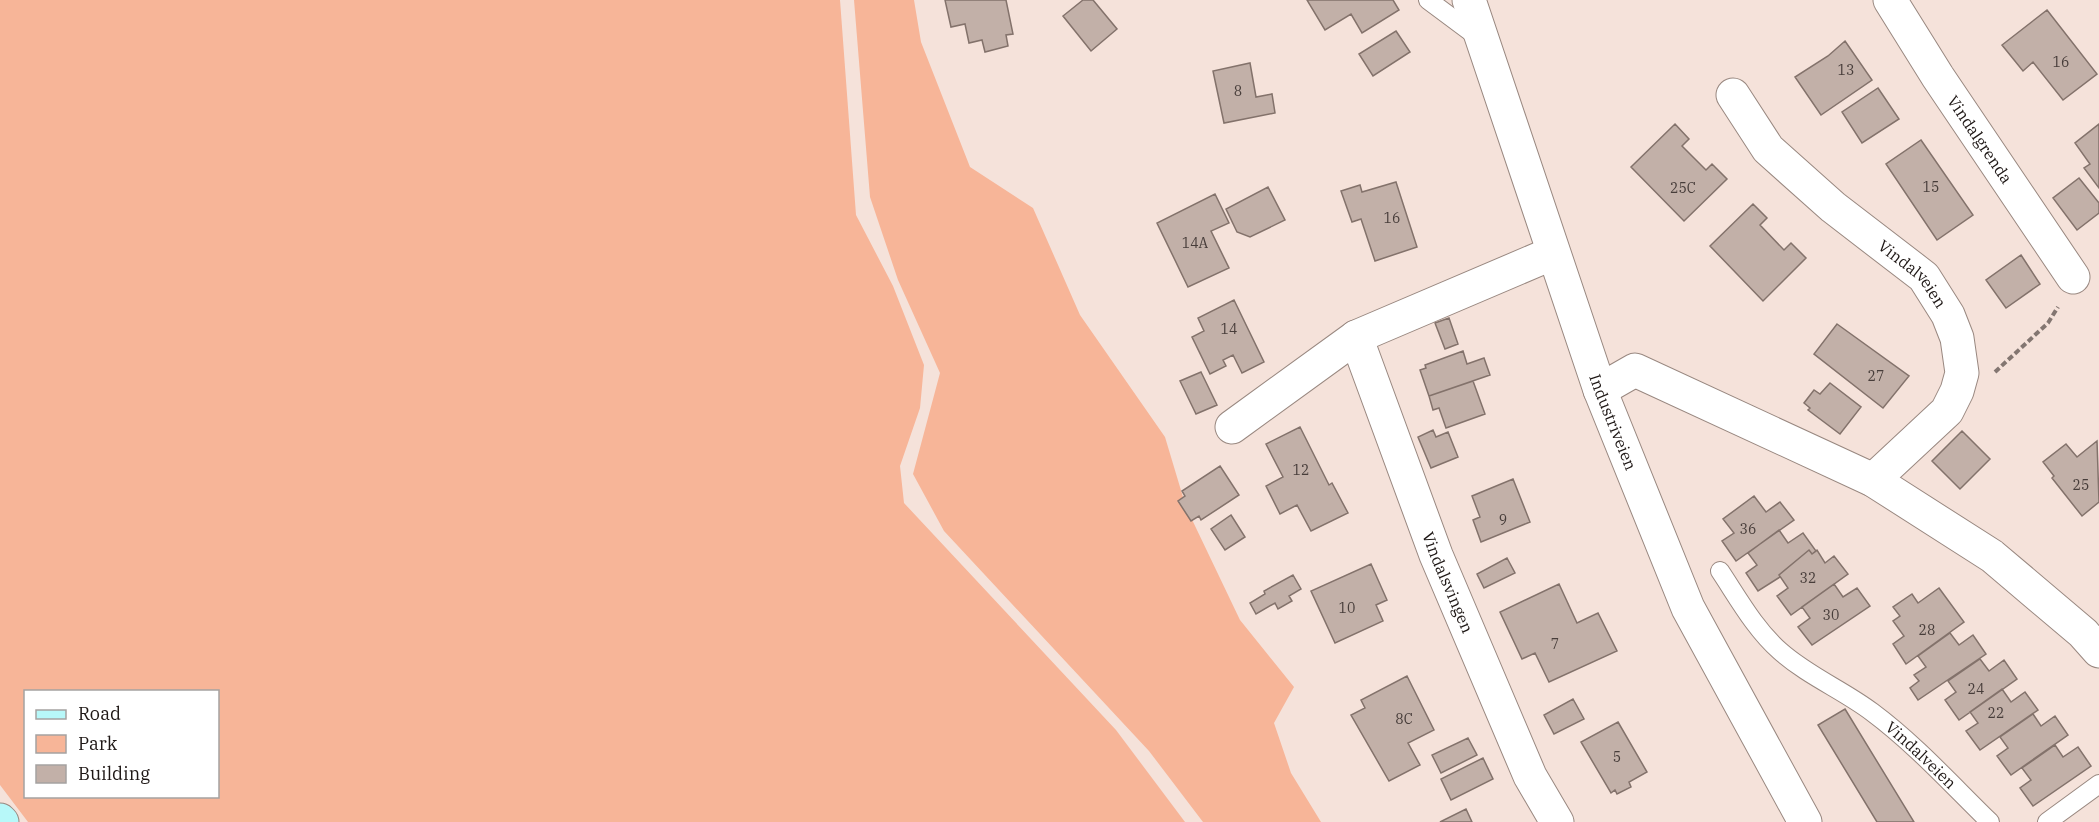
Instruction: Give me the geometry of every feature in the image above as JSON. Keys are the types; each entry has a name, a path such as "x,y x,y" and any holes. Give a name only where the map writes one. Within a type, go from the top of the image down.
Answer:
{"street":[{"name":"Industriveien","path":"1469,0 1480,39 1600,390 1688,608 1805,822"},
{"name":"Vindalgrenda","path":"1890,0 2073,277"},
{"name":"Vindalveien","path":"1732,95 1768,149 1833,207 1924,277 1948,315 1957,338 1962,373 1957,391 1947,411 1873,480"},
{"path":"1232,427 1356,337 1553,253"},
{"name":"Vindalsvingen","path":"1356,337 1436,555 1530,776 1557,822"},
{"path":"1600,390 1635,370 1873,480 1992,556 2083,633 2099,651"}],"lane":[{"path":"1428,0 1480,39"},
{"name":"Vindalveien","path":"1720,571 1775,647 1810,674 1872,711 1908,741 1990,822"},
{"path":"2046,822 2099,784"}],"path":[{"path":"1993,374 2048,322 2066,295 2073,277"}],"green space":[{"path":"0,0 840,0 856,215 893,286 924,365 920,408 900,466 904,503 1116,730 1185,822 28,822 0,785"},
{"path":"854,0 914,0 921,42 970,167 1033,208 1080,315 1165,437 1186,507 1240,620 1294,687 1274,723 1291,773 1321,822 1203,822 1149,751 944,531 913,474 940,373 898,280 870,197"}],"building":[{"path":"945,0 1006,0 1013,34 1006,35 1008,46 985,52 982,40 969,43 965,24 951,27"},
{"path":"1083,0 1093,0 1117,29 1091,51 1063,16"},
{"path":"1307,0 1393,0 1399,10 1362,33 1351,14 1325,30"},
{"path":"2047,10 2097,74 2063,100 2033,62 2023,71 2002,45"},
{"path":"1396,31 1410,52 1373,76 1359,54"},
{"path":"1845,41 1872,80 1821,115 1795,77 1828,56"},
{"path":"1250,63 1256,97 1272,94 1275,113 1224,123 1213,71"},
{"path":"1878,88 1899,119 1862,143 1842,112"},
{"path":"1675,124 1689,139 1682,146 1706,170 1712,164 1727,179 1684,221 1631,167"},
{"path":"2099,124 2099,188 2084,168 2090,164 2075,143"},
{"path":"1921,140 1973,215 1937,240 1886,164"},
{"path":"2079,178 2099,203 2099,213 2077,230 2053,198"},
{"path":"1396,182 1417,247 1375,261 1361,219 1352,222 1341,191 1360,185 1362,192"},
{"path":"1268,187 1285,220 1250,237 1237,232 1226,209"},
{"path":"1215,194 1229,223 1211,231 1229,268 1188,287 1157,223"},
{"path":"1753,204 1767,218 1760,225 1784,250 1791,243 1806,258 1763,301 1710,246"},
{"path":"2021,255 2040,284 2006,308 1986,280"},
{"path":"1234,300 1264,362 1242,373 1233,355 1223,360 1226,366 1210,374 1192,337 1204,331 1198,318"},
{"path":"1449,318 1458,344 1445,349 1435,323"},
{"path":"1837,324 1909,376 1883,408 1814,354"},
{"path":"1463,351 1467,364 1484,358 1490,375 1429,396 1420,370 1426,368 1425,365"},
{"path":"1201,372 1217,405 1196,414 1180,381"},
{"path":"1473,381 1485,414 1446,428 1439,408 1433,410 1429,396"},
{"path":"1830,383 1861,407 1840,434 1808,410 1810,408 1804,403 1814,390 1820,394"},
{"path":"1300,427 1329,485 1332,483 1348,513 1311,531 1297,505 1280,514 1266,486 1283,477 1266,444"},
{"path":"1433,430 1436,437 1448,432 1458,457 1431,468 1418,437"},
{"path":"1962,431 1990,459 1960,489 1932,461"},
{"path":"2097,441 2099,502 2082,516 2052,478 2054,476 2043,462 2066,444 2077,457"},
{"path":"1220,466 1239,495 1201,520 1199,516 1191,521 1178,501 1185,496 1182,491"},
{"path":"1513,479 1530,522 1481,542 1473,520 1480,517 1472,496"},
{"path":"1754,496 1766,512 1780,502 1794,520 1736,561 1722,541 1734,533 1723,519"},
{"path":"1231,515 1245,537 1225,550 1211,529"},
{"path":"1779,530 1788,543 1803,533 1816,551 1812,554 1809,550 1779,575 1780,577 1758,591 1746,573 1757,565 1748,553"},
{"path":"1809,550 1812,554 1817,550 1825,563 1834,556 1848,574 1791,615 1777,596 1788,588 1779,575"},
{"path":"1507,558 1515,573 1484,588 1477,574"},
{"path":"1371,564 1387,600 1376,605 1383,621 1335,643 1311,591"},
{"path":"1293,575 1301,589 1289,596 1292,601 1278,609 1275,603 1256,614 1250,603 1265,594 1264,591"},
{"path":"1559,584 1577,623 1598,613 1617,651 1549,682 1535,653 1522,659 1500,612"},
{"path":"1834,584 1843,597 1857,588 1870,606 1812,645 1798,627 1810,618 1802,607"},
{"path":"1939,588 1964,622 1906,664 1893,644 1904,636 1893,621 1900,616 1893,607 1912,594 1918,603"},
{"path":"1950,633 1959,645 1973,635 1986,654 1918,700 1910,688 1919,681 1914,675 1926,667 1918,656"},
{"path":"1980,659 1989,671 2004,660 2017,679 1959,720 1945,700 1956,692 1948,681"},
{"path":"1407,676 1434,730 1408,743 1420,765 1389,781 1351,715 1365,708 1361,700"},
{"path":"2002,689 2011,702 2025,692 2038,710 1980,750 1966,731 1978,723 1970,712"},
{"path":"1573,699 1584,719 1554,734 1544,715"},
{"path":"1845,709 1914,822 1877,822 1818,725"},
{"path":"2033,714 2041,726 2055,716 2068,735 2011,775 1997,756 2008,748 2000,737"},
{"path":"1618,722 1647,772 1629,782 1631,787 1617,794 1615,790 1611,793 1581,742"},
{"path":"1468,738 1477,755 1441,773 1432,755"},
{"path":"2055,745 2063,757 2078,747 2091,766 2033,806 2020,788 2031,780 2022,768"},
{"path":"1483,758 1493,779 1451,800 1441,779"},
{"path":"1466,809 1472,822 1440,822"}]}
